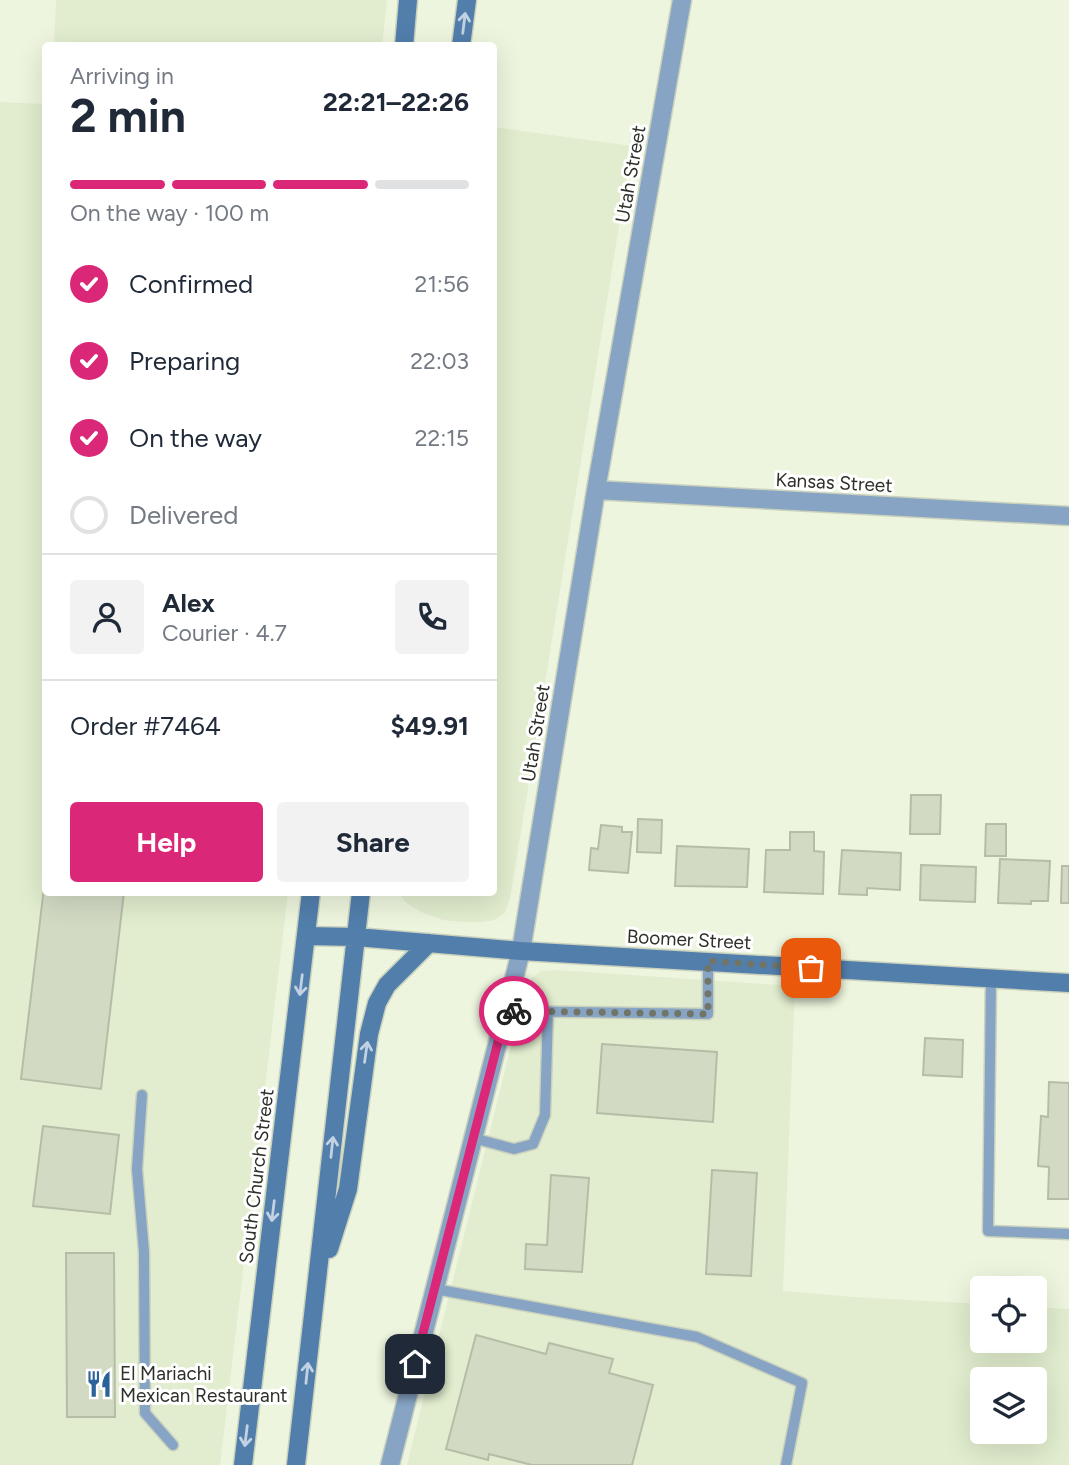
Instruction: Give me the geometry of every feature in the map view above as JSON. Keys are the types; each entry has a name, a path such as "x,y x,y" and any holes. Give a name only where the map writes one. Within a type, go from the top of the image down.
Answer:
{"main road":[{"path":"404,42 408,0"},
{"path":"462,42 467,0"},
{"name":"South Church Street","path":"243,1465 311,896"},
{"path":"296,1465 361,896"},
{"name":"Boomer Street","path":"306,936 1069,983"},
{"path":"317,1286 348,1189 369,1034 377,1003 387,985 429,943"}],"street":[{"name":"Utah Street","path":"390,1465 521,951 596,490 681,0"},
{"name":"Kansas Street","path":"596,490 1069,516"}],"lane":[{"path":"506,1011 708,1014 708,961"},
{"path":"990,978 988,1231 1069,1234"},
{"path":"473,1138 514,1149 533,1144 545,1115 548,1012"},
{"path":"142,1095 137,1169 144,1252 145,1413 173,1446"},
{"path":"435,1289 697,1337 802,1382 786,1465"}],"shaded area":[{"path":"56,0 387,0 382,42 54,42"},
{"path":"0,102 42,104 42,896 288,896 220,1465 0,1465"},
{"path":"497,127 632,146 510,899 504,914 494,920 481,922 443,920 421,912 405,902 401,896 497,896"},
{"path":"557,970 795,986 783,1291 970,1303 970,1353 1047,1353 1047,1308 1069,1309 1069,1465 407,1465 529,980 541,971"}],"building":[{"path":"911,795 941,795 940,834 910,834"},
{"path":"638,819 662,820 661,853 637,852"},
{"path":"986,824 1006,824 1006,856 985,856"},
{"path":"601,825 622,827 622,832 632,832 628,873 589,870 591,848 598,849"},
{"path":"790,832 814,832 814,851 824,852 823,894 764,892 766,850 790,850"},
{"path":"677,846 749,849 747,887 675,886"},
{"path":"842,850 901,853 900,890 867,888 867,895 839,894"},
{"path":"1000,859 1050,861 1048,901 1031,901 1031,904 998,903"},
{"path":"921,865 976,867 975,902 920,900"},
{"path":"1062,866 1069,866 1069,903 1061,903"},
{"path":"43,896 124,896 101,1089 21,1079"},
{"path":"925,1038 963,1040 962,1077 923,1075"},
{"path":"602,1044 717,1052 713,1122 597,1113"},
{"path":"1049,1082 1069,1083 1069,1199 1048,1199 1049,1167 1038,1166 1041,1116 1048,1117"},
{"path":"43,1126 119,1135 110,1214 33,1206"},
{"path":"712,1170 757,1173 751,1276 706,1274"},
{"path":"551,1175 589,1178 582,1272 525,1269 526,1244 547,1245"},
{"path":"66,1253 114,1253 115,1417 67,1417"},
{"path":"476,1335 546,1354 549,1343 613,1359 609,1373 653,1385 632,1465 532,1465 489,1454 488,1460 446,1449"}],"way so far":[{"path":"514,1011 708,1014 708,961 811,968"}],"place":[{"name":"El Mariachi Mexican Restaurant","path":"99,1384"}],"route":[{"path":"415,1364 506,1011 514,1011"}]}
